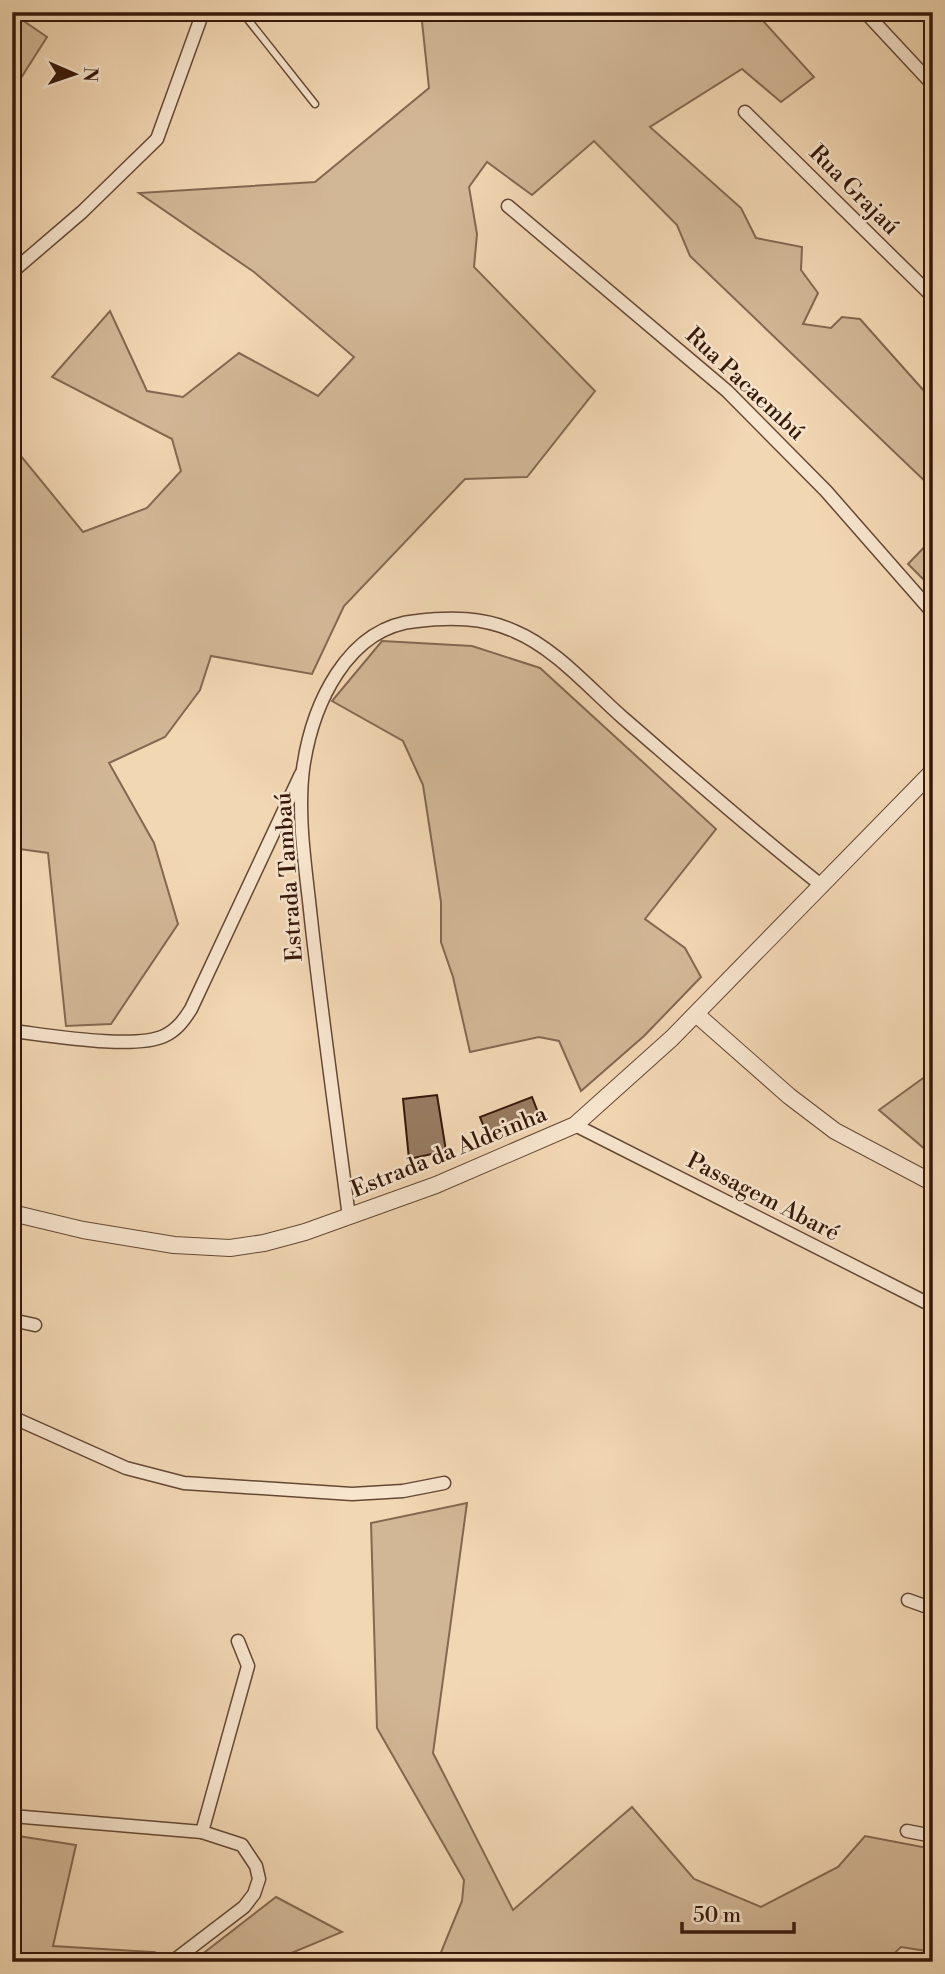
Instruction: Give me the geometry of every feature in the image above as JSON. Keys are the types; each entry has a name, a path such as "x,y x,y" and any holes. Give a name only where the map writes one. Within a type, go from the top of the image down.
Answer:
{"street":[{"path":"12,272 119,177 157,139 203,12"},
{"path":"865,12 933,85"},
{"name":"Rua Grajaú","path":"745,112 933,298"},
{"name":"Rua Pacaembú","path":"508,206 727,391 826,491 933,613"},
{"name":"Estrada Tambaú","path":"349,1217 305,859 303,769 325,694 341,667 368,638 395,623 447,618 491,622 538,645 821,885"},
{"path":"12,1031 133,1041 162,1037 174,1030 191,1009 303,769"},
{"name":"Estrada da Aldeinha","path":"12,1213 83,1230 174,1245 230,1248 285,1238 349,1217 470,1172 575,1125 696,1014 933,771"},
{"path":"696,1014 789,1096 835,1131 933,1183"},
{"name":"Passagem Abaré","path":"575,1125 933,1306"},
{"path":"12,1320 36,1325"},
{"path":"12,1417 126,1468 184,1483 352,1494 403,1491 444,1483"},
{"path":"908,1600 933,1609"},
{"path":"202,1832 248,1666 237,1641"},
{"path":"12,1816 202,1832 242,1845 252,1857 259,1879 254,1894 244,1907 172,1962"},
{"path":"907,1831 933,1836"}],"lane":[{"path":"242,12 315,104"}],"shaded area":[{"path":"421,12 755,12 814,77 781,102 742,69 650,127 741,208 756,238 802,247 801,270 818,293 803,324 831,328 842,317 860,319 933,401 933,489 690,256 677,225 594,141 532,195 487,162 469,187 477,234 474,267 595,391 527,477 465,479 344,606 312,674 211,656 200,690 165,737 109,763 154,843 178,924 111,1024 66,1026 48,853 12,848 12,445 83,532 147,508 181,471 172,439 52,377 110,311 147,391 183,397 239,353 318,396 354,357 254,272 139,193 315,182 429,88"},
{"path":"12,13 47,37 12,92"},
{"path":"933,538 933,589 908,564"},
{"path":"382,641 472,646 540,668 716,829 645,919 685,948 701,977 644,1036 581,1091 559,1041 539,1037 470,1052 453,977 441,942 441,902 423,785 403,741 332,701"},
{"path":"933,1071 933,1156 879,1110"},
{"path":"467,1503 433,1753 513,1910 632,1807 694,1879 761,1907 838,1867 865,1836 933,1849 933,1952 901,1947 885,1962 437,1962 462,1901 464,1880 377,1728 371,1523"},
{"path":"12,1835 76,1845 53,1946 154,1952 144,1962 12,1962"},
{"path":"276,1897 342,1932 270,1962 192,1962"}],"building":[{"path":"437,1095 446,1151 409,1159 403,1099"},
{"path":"532,1097 539,1115 487,1135 480,1117"}]}
